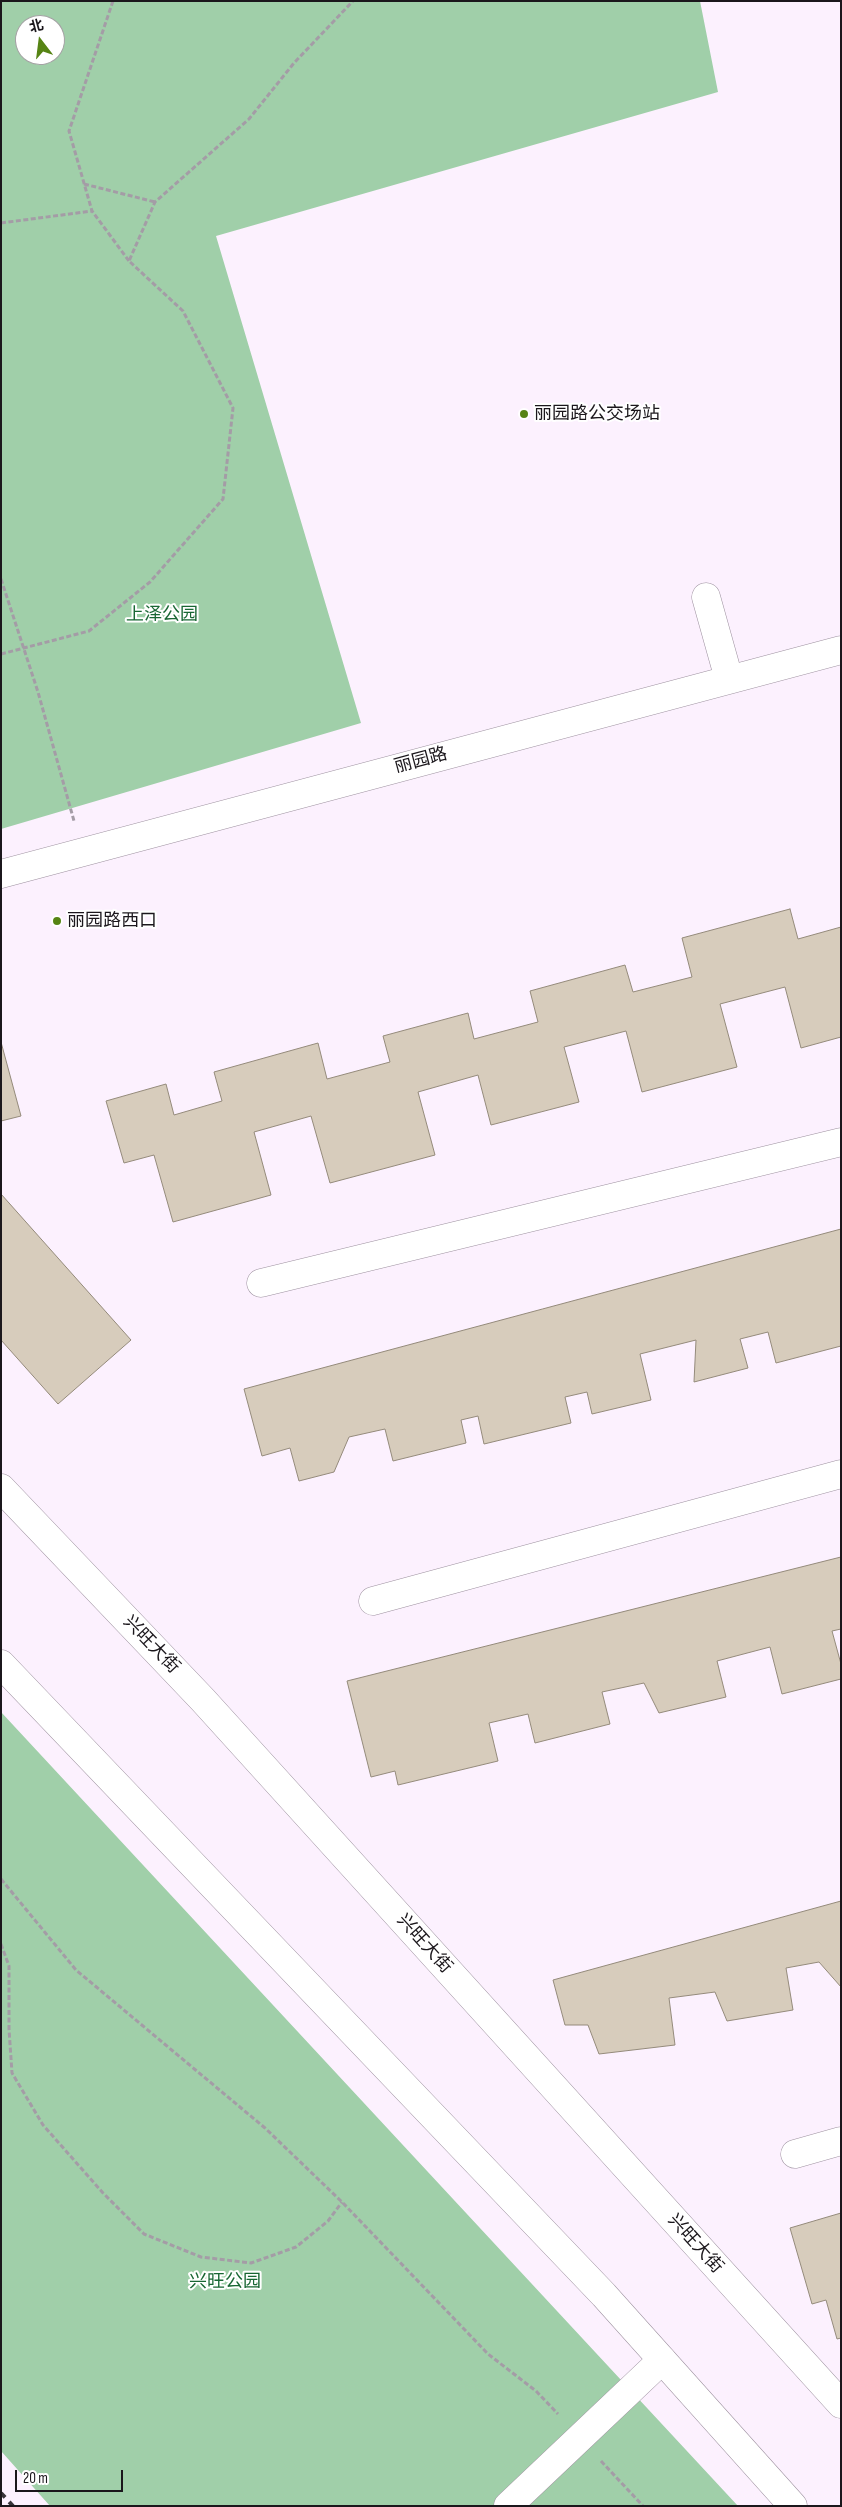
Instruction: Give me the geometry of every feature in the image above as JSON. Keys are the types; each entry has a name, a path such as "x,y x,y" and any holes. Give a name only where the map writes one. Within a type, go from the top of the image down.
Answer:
{"main road":[{"path":"706,597 729,679"},
{"name":"丽园路","path":"1,874 841,650"},
{"path":"261,1283 841,1142"},
{"path":"373,1601 841,1474"},
{"name":"兴旺大街","path":"1,1488 203,1700 841,2404"},
{"path":"1,1664 604,2295 792,2506"},
{"path":"795,2154 841,2141"},
{"path":"508,2506 662,2360"}],"path":[{"path":"1,654 89,631 150,582 223,499 233,408 183,311 129,261 92,211 69,131 113,1"},
{"path":"129,261 155,202 249,119 294,63 352,1"},
{"path":"84,184 155,202"},
{"path":"1,223 92,211"},
{"path":"1,579 24,648 82,852"},
{"path":"1,1879 76,1970 265,2128 342,2202 488,2354 536,2391"},
{"path":"1,1944 9,1966 9,2029 12,2073 43,2125 103,2193 144,2234 201,2257 251,2263 296,2247 328,2221 342,2202"}],"green space":[{"name":"上泽公园","path":"1,1 700,1 718,92 216,236 361,723 1,829"},
{"name":"兴旺公园","path":"1,1712 738,2506 50,2506 1,2451"}],"building":[{"path":"790,909 798,939 841,927 841,1037 801,1048 785,987 720,1004 737,1067 642,1092 626,1031 564,1047 579,1102 491,1125 478,1075 418,1092 435,1155 330,1183 311,1116 254,1132 271,1195 173,1222 154,1155 124,1163 106,1101 166,1084 174,1115 222,1101 214,1072 318,1043 327,1079 390,1062 383,1036 468,1013 474,1039 538,1022 530,991 625,965 633,992 692,977 682,938"},
{"path":"1,1042 21,1116 1,1121"},
{"path":"1,1194 131,1340 58,1404 1,1340"},
{"path":"841,1229 841,1346 776,1363 768,1332 740,1339 748,1368 694,1382 696,1340 640,1354 651,1400 592,1414 587,1392 565,1397 571,1423 484,1444 478,1416 461,1420 466,1443 393,1461 385,1429 349,1437 334,1472 299,1481 290,1448 262,1456 244,1389"},
{"path":"841,1557 841,1629 832,1631 841,1664 841,1679 782,1694 770,1647 717,1661 726,1697 659,1713 644,1683 602,1692 610,1724 535,1743 528,1714 489,1723 498,1761 398,1785 395,1771 371,1777 347,1681"},
{"path":"841,1901 841,1987 819,1962 786,1968 793,2010 727,2021 715,1992 669,1998 675,2045 599,2054 588,2025 565,2025 553,1980"},
{"path":"841,2213 841,2338 837,2339 826,2300 812,2304 790,2228"}],"railway":[{"path":"1,2493 13,2506"}],"place":[{"name":"丽园路公交场站","path":"524,414"},
{"name":"丽园路西口","path":"57,921"}]}
